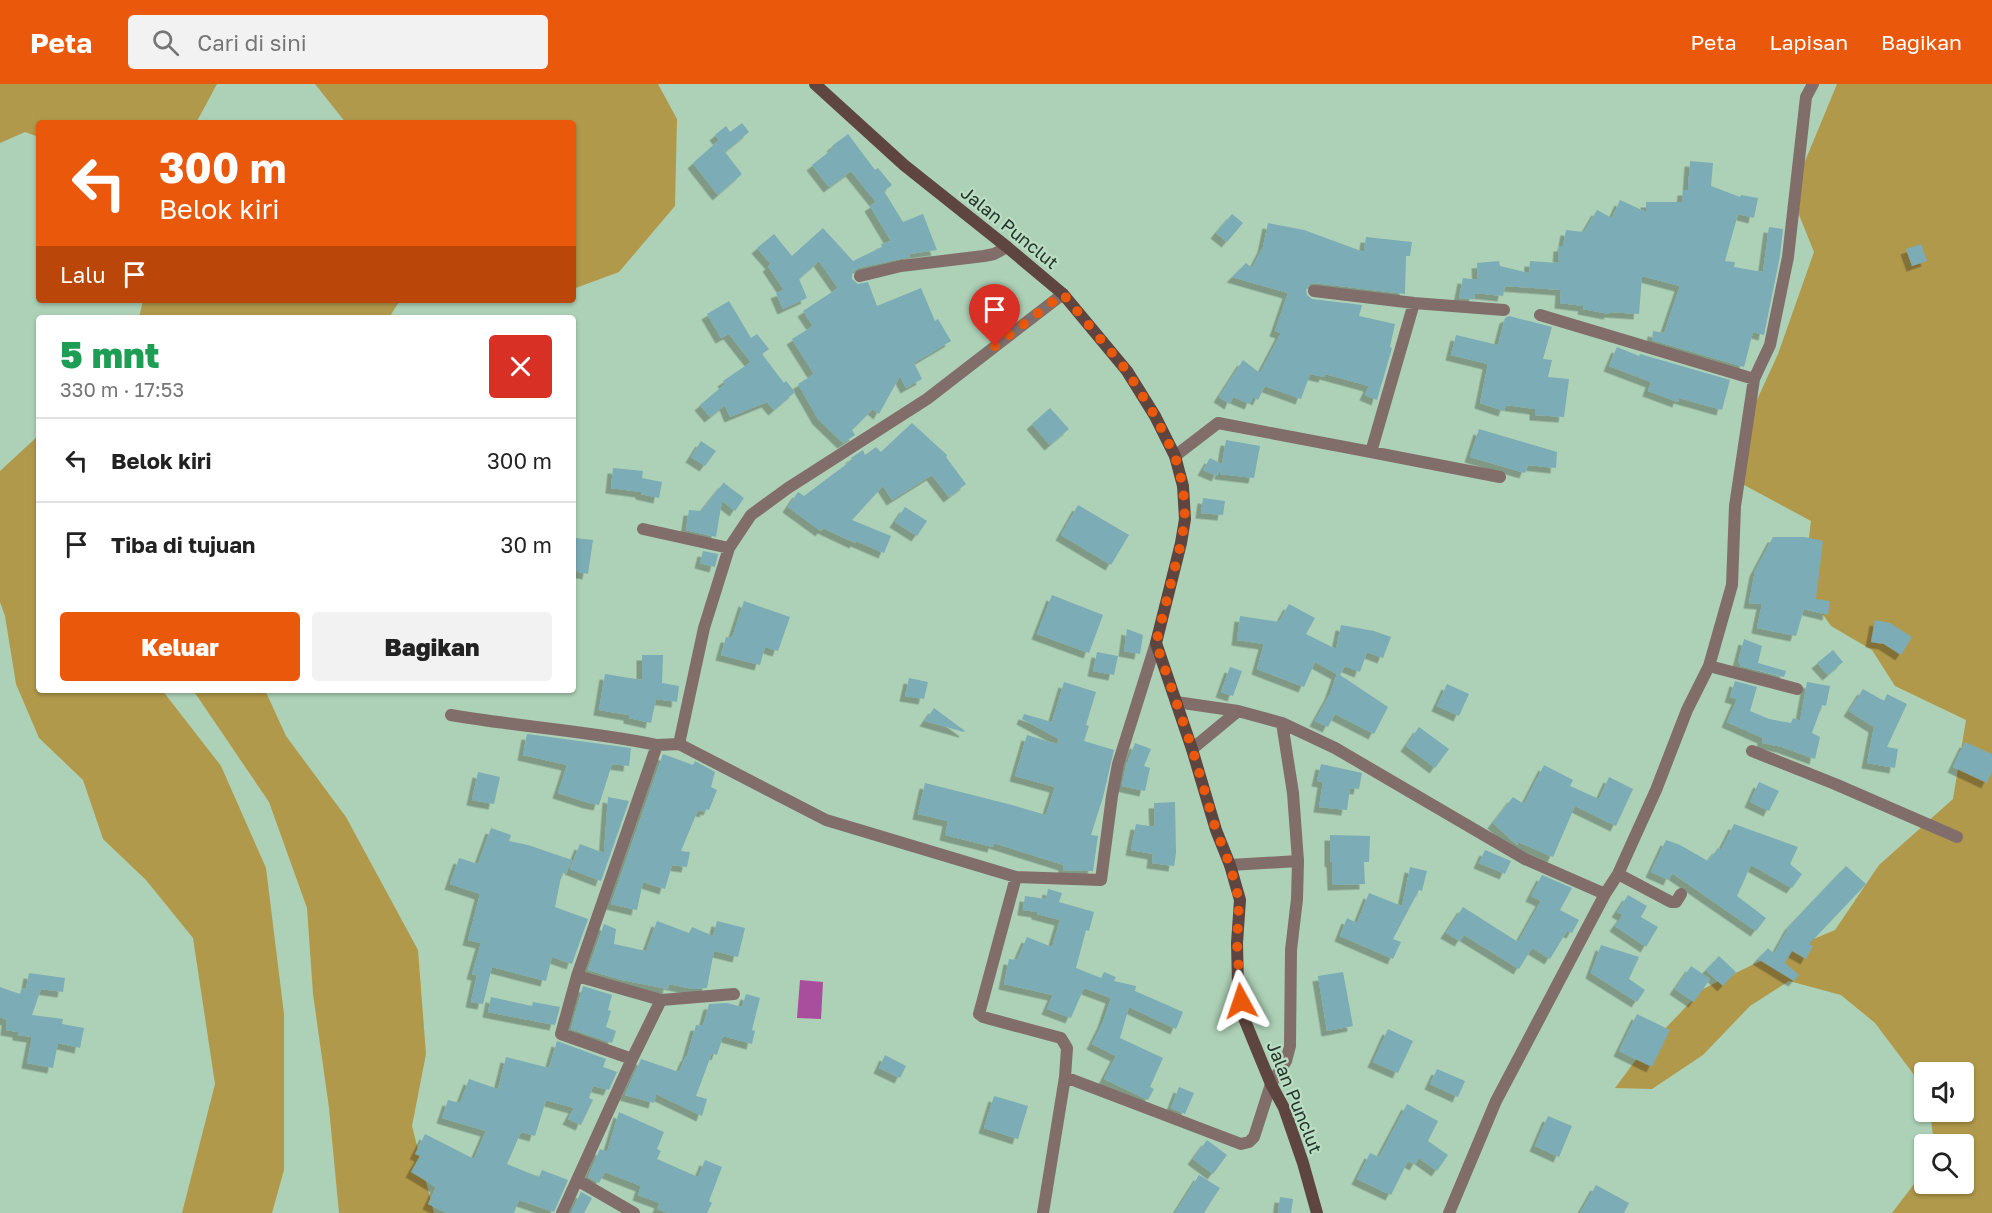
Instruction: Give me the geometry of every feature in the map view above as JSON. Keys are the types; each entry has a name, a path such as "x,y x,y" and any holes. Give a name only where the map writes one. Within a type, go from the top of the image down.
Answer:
{"main road":[{"name":"Jalan Punclut","path":"815,84 904,165 1063,294 1127,371 1155,416 1175,456 1183,486 1185,519 1156,643 1192,748 1216,830 1230,865 1239,900 1238,986 1243,1016 1271,1084 1284,1108 1317,1213"}],"street":[{"path":"1449,1213 1496,1101 1605,894 1618,874 1656,790 1687,710 1709,666 1732,585 1735,506 1754,379 1770,345 1780,300 1788,257 1806,97 1813,84"},
{"path":"860,276 913,264 984,256 1007,247"},
{"path":"1314,291 1414,303 1504,310"},
{"path":"679,744 704,628 729,548 751,515 788,488 927,399 1063,294"},
{"path":"1371,452 1414,303"},
{"path":"1539,315 1754,379"},
{"path":"1175,456 1218,423 1500,477"},
{"path":"643,529 729,548"},
{"path":"451,715 494,723 618,737 657,745 679,744 826,820 1016,877 1101,880 1118,765 1156,643"},
{"path":"1709,666 1797,689"},
{"path":"1176,702 1238,711 1282,723 1335,748 1525,860 1605,894"},
{"path":"1192,748 1238,711"},
{"path":"1065,1077 1241,1143 1249,1142 1254,1137 1271,1084 1286,1061 1290,1047 1291,950 1298,899 1298,861 1293,793 1282,723"},
{"path":"632,1059 561,1034 577,976 657,745"},
{"path":"1752,751 1957,837"},
{"path":"1230,865 1298,861"},
{"path":"1618,874 1671,902 1676,902 1681,894"},
{"path":"1016,877 979,1014 1061,1038 1067,1048 1065,1077 1043,1213"},
{"path":"577,976 661,1000 734,994"},
{"path":"562,1213 661,1000"},
{"path":"577,1180 634,1213"}],"shaded area":[{"path":"0,84 217,84 198,120 36,120 36,136 25,132 0,143"},
{"path":"315,84 658,84 677,119 675,206 619,272 576,288 576,120 344,120"},
{"path":"1837,84 1992,84 1992,1213 1892,1213 1914,1184 1914,1194 1974,1194 1974,1134 1933,1134 1931,1122 1974,1122 1974,1062 1914,1062 1914,1075 1875,1023 1841,995 1789,981 1750,1006 1703,1055 1652,1089 1615,1088 1638,1057 1703,989 1754,964 1835,930 1879,865 1953,799 1966,720 1895,686 1872,650 1831,626 1803,586 1811,521 1744,485 1744,428 1778,354 1814,252 1791,195"},
{"path":"142,303 398,303 391,315 140,315"},
{"path":"36,438 36,693 164,693 221,766 266,868 284,1014 284,1170 272,1213 182,1213 215,1084 193,938 146,880 103,839 83,780 39,738 16,684 5,616 0,602 0,471"},
{"path":"195,693 266,693 286,736 346,817 418,950 426,1054 412,1126 434,1213 339,1213 329,1108 313,994 307,908 269,802"},
{"path":"800,980 823,982 821,1019 797,1018"}],"building":[{"path":"742,123 749,132 725,152 742,174 718,195 693,163 719,140 715,135 726,126 730,132"},
{"path":"848,134 875,170 878,168 892,185 884,191 903,222 923,214 937,250 909,254 910,257 858,268 852,273 852,279 858,284 868,282 877,306 921,288 935,321 938,319 951,341 914,363 922,379 906,388 900,376 879,414 873,409 852,430 855,435 843,443 818,419 798,384 814,374 792,339 813,326 803,311 838,288 819,261 799,279 807,298 783,309 776,293 784,290 768,266 771,264 757,248 774,234 792,256 823,228 853,261 882,247 881,244 891,241 870,206 876,202 851,171 829,187 812,165"},
{"path":"1690,161 1713,163 1711,186 1740,197 1741,195 1758,198 1754,218 1738,214 1725,261 1735,262 1734,267 1763,272 1769,227 1783,229 1780,256 1764,335 1753,332 1744,367 1652,340 1653,331 1664,333 1680,286 1642,276 1639,314 1610,312 1609,314 1583,309 1584,306 1560,303 1561,290 1505,286 1503,296 1475,293 1474,299 1459,298 1463,278 1478,280 1477,263 1499,261 1500,266 1529,273 1530,261 1558,263 1559,246 1563,246 1566,230 1584,232 1597,210 1612,218 1620,200 1646,212 1646,202 1682,202 1683,190 1688,190"},
{"path":"1232,214 1243,223 1227,242 1216,233"},
{"path":"1268,223 1304,230 1364,252 1366,237 1412,242 1410,256 1406,256 1405,294 1315,283 1310,284 1306,289 1307,295 1312,299 1362,305 1359,316 1395,324 1390,347 1392,348 1377,400 1365,395 1369,386 1325,374 1324,377 1310,374 1301,399 1265,386 1258,400 1253,397 1250,404 1233,397 1230,404 1219,397 1243,360 1260,373 1281,333 1275,331 1288,293 1232,277 1246,263 1252,268 1263,247"},
{"path":"1921,244 1927,261 1912,266 1906,249"},
{"path":"729,301 751,338 757,334 769,349 762,354 784,383 786,381 795,392 774,410 767,402 730,417 725,405 710,417 700,405 725,384 723,381 751,362 729,334 721,338 707,314"},
{"path":"1509,316 1552,327 1543,359 1552,360 1548,377 1569,379 1564,417 1535,415 1535,409 1506,405 1504,411 1480,403 1488,364 1451,355 1456,335 1498,345 1505,318"},
{"path":"1617,347 1639,356 1640,354 1730,380 1722,410 1679,398 1678,402 1648,391 1651,382 1609,366"},
{"path":"1050,408 1069,429 1050,445 1032,424"},
{"path":"912,423 947,455 946,457 966,484 949,497 932,475 892,500 883,486 852,520 891,536 884,553 823,528 821,531 788,507 798,492 804,496 863,450 865,455 876,447 881,452"},
{"path":"1479,429 1557,452 1556,468 1528,465 1525,473 1470,457"},
{"path":"1226,440 1260,446 1254,478 1220,474 1221,468 1217,476 1203,470 1210,458 1222,464"},
{"path":"701,441 716,451 705,466 691,457"},
{"path":"613,468 643,471 642,478 662,482 659,498 641,494 641,492 611,488"},
{"path":"725,481 724,483 744,498 735,511 722,501 716,537 686,530 689,510 701,511"},
{"path":"1203,498 1225,501 1223,515 1201,513"},
{"path":"1078,505 1129,535 1111,565 1061,535"},
{"path":"905,507 927,521 917,536 895,522"},
{"path":"1773,537 1805,537 1823,541 1816,599 1830,601 1828,615 1804,609 1796,636 1757,628 1762,604 1749,603 1755,571"},
{"path":"576,538 593,540 588,574 576,572"},
{"path":"703,551 718,554 715,567 700,563"},
{"path":"1052,595 1103,615 1089,653 1037,634"},
{"path":"744,601 790,617 778,651 765,647 760,665 721,655 726,637 732,638"},
{"path":"1289,604 1315,618 1306,634 1336,649 1341,625 1374,631 1391,637 1383,658 1367,652 1360,672 1345,666 1340,675 1388,707 1374,734 1335,714 1328,727 1315,721 1330,694 1337,674 1315,662 1304,687 1257,669 1264,644 1237,640 1240,616 1279,622"},
{"path":"1875,620 1890,623 1912,637 1901,655 1884,644 1871,642"},
{"path":"1127,629 1143,635 1140,654 1124,651"},
{"path":"1744,639 1762,646 1758,663 1786,671 1784,677 1740,666 1738,662"},
{"path":"1833,650 1843,662 1828,675 1817,663"},
{"path":"1097,652 1118,656 1114,675 1093,671"},
{"path":"642,655 663,655 662,683 679,686 677,702 656,699 651,723 629,718 629,715 599,710 605,674 642,680"},
{"path":"1230,667 1242,671 1233,696 1221,692"},
{"path":"909,678 928,682 924,699 905,696"},
{"path":"1735,681 1757,687 1750,711 1769,719 1791,723 1793,718 1800,721 1807,682 1830,686 1826,706 1822,705 1812,733 1820,737 1815,759 1782,747 1762,743 1763,738 1727,722 1737,699 1730,697"},
{"path":"1064,682 1096,692 1086,725 1089,726 1084,741 1114,750 1091,835 1098,836 1093,871 1063,870 1064,865 994,843 993,847 945,835 948,821 918,814 925,783 1046,815 1055,787 1015,776 1027,735 1057,744 1059,739 1022,719 1024,714 1052,722"},
{"path":"1447,684 1469,694 1459,716 1437,706"},
{"path":"1863,689 1884,701 1887,694 1907,704 1887,747 1898,749 1895,768 1867,763 1874,727 1849,711"},
{"path":"934,708 965,731 925,721"},
{"path":"1419,727 1449,749 1435,768 1406,746"},
{"path":"527,734 631,748 629,766 612,764 599,805 589,803 558,793 567,765 523,755"},
{"path":"1965,742 1992,754 1992,772 1987,783 1953,767"},
{"path":"1135,743 1151,749 1144,766 1150,768 1145,791 1122,786 1126,766"},
{"path":"663,754 693,765 695,761 715,772 711,787 717,790 709,810 706,809 705,812 698,810 681,851 690,852 687,867 672,865 665,889 643,882 637,910 611,904"},
{"path":"1321,764 1362,773 1359,789 1350,788 1347,810 1319,807 1323,782 1317,781"},
{"path":"1544,765 1573,780 1570,786 1599,799 1609,777 1633,789 1616,826 1575,806 1553,857 1518,842 1517,845 1493,823 1513,797 1524,804"},
{"path":"478,772 500,777 494,804 472,800"},
{"path":"1759,782 1779,791 1769,811 1750,802"},
{"path":"608,797 629,801 601,881 570,869 580,844 604,853"},
{"path":"1175,802 1174,866 1152,863 1153,854 1131,850 1136,824 1155,827 1154,803"},
{"path":"1734,824 1798,847 1790,864 1802,874 1792,888 1751,865 1737,896 1766,918 1756,931 1672,873 1669,880 1651,872 1666,840 1708,861 1718,848 1721,850"},
{"path":"491,828 511,835 509,841 572,860 566,874 562,872 555,907 588,919 572,964 552,957 546,981 492,967 483,1004 471,1002 477,975 472,974 481,943 468,940 480,894 450,884 459,858 478,864"},
{"path":"1330,835 1370,836 1369,862 1364,862 1365,884 1333,885"},
{"path":"1485,850 1511,861 1505,874 1479,863"},
{"path":"1846,866 1866,884 1809,944 1813,946 1806,959 1792,951 1785,963 1799,975 1794,981 1758,959 1768,948 1774,954 1790,925"},
{"path":"1410,867 1427,871 1422,891 1419,890 1393,939 1401,942 1393,959 1340,936 1347,918 1357,923 1369,893 1402,906"},
{"path":"1542,875 1572,888 1560,910 1579,920 1572,933 1567,931 1550,959 1532,948 1519,969 1464,935 1460,941 1446,933 1463,907 1518,942 1541,901 1531,896"},
{"path":"1048,889 1062,893 1059,902 1094,912 1089,931 1086,930 1076,968 1101,978 1104,972 1116,977 1114,981 1136,986 1135,991 1183,1012 1176,1029 1129,1007 1120,1038 1163,1058 1150,1087 1154,1089 1148,1100 1104,1079 1116,1056 1092,1044 1111,998 1084,988 1071,1018 1047,1009 1053,995 1004,984 1009,959 1017,960 1027,937 1052,947 1060,920 1023,910 1025,896 1046,899"},
{"path":"1628,895 1647,906 1641,917 1658,927 1646,947 1615,926 1623,915 1617,912"},
{"path":"657,921 689,933 692,927 713,936 717,921 745,928 738,957 714,951 707,988 693,989 669,984 668,989 622,980 588,970 604,924 616,929 614,944 646,951"},
{"path":"1601,945 1639,957 1629,979 1645,990 1637,1002 1591,973"},
{"path":"1719,956 1736,972 1723,986 1706,970"},
{"path":"1691,966 1710,979 1694,1002 1675,989"},
{"path":"1343,972 1353,1026 1327,1031 1318,976"},
{"path":"29,973 65,978 63,992 41,989 32,1015 63,1019 62,1024 84,1028 80,1048 58,1043 53,1068 27,1063 32,1037 6,1030 7,1020 0,1017 0,987 20,994 22,988 26,989"},
{"path":"583,986 612,995 608,1010 611,1011 606,1027 616,1031 612,1043 571,1029"},
{"path":"746,994 760,998 752,1030 755,1031 752,1044 723,1036 717,1055 712,1053 696,1096 707,1099 702,1116 656,1094 654,1103 625,1095 641,1059 679,1072 687,1056 696,1025 703,1026 709,1004 727,1003 742,1007"},
{"path":"491,997 532,1006 533,1002 560,1007 555,1025 488,1012"},
{"path":"1637,1014 1670,1030 1652,1067 1619,1051"},
{"path":"1388,1029 1413,1041 1398,1073 1373,1062"},
{"path":"557,1041 606,1059 603,1067 617,1072 609,1090 593,1086 589,1098 593,1100 581,1125 568,1119 574,1108 546,1100 535,1136 521,1132 507,1164 539,1177 542,1170 568,1180 554,1212 519,1200 514,1213 447,1213 428,1204 436,1187 411,1172 420,1156 415,1154 425,1134 474,1159 486,1131 442,1118 448,1100 460,1103 469,1079 498,1089 506,1057 549,1068"},
{"path":"885,1055 906,1066 900,1078 879,1068"},
{"path":"1437,1069 1465,1081 1458,1097 1430,1084"},
{"path":"1179,1087 1194,1093 1185,1114 1171,1108"},
{"path":"994,1096 1028,1106 1018,1139 984,1128"},
{"path":"1407,1104 1438,1121 1428,1141 1448,1155 1437,1171 1419,1158 1415,1165 1408,1161 1391,1195 1357,1179 1370,1153 1379,1157"},
{"path":"619,1112 664,1132 657,1149 661,1151 657,1159 698,1177 705,1160 722,1167 709,1201 712,1203 707,1213 668,1213 657,1209 660,1203 638,1195 641,1186 605,1172 599,1183 588,1177 600,1149 607,1152"},
{"path":"1548,1116 1572,1126 1559,1157 1535,1146"},
{"path":"1207,1140 1227,1155 1213,1174 1193,1159"},
{"path":"1199,1175 1220,1188 1204,1213 1175,1213"},
{"path":"1596,1185 1629,1203 1624,1213 1580,1213"},
{"path":"581,1192 592,1198 584,1213 571,1213"},
{"path":"1280,1197 1293,1199 1291,1213 1278,1213"}],"route":[{"path":"995,346 1063,294 1127,371 1155,416 1175,456 1183,486 1185,519 1156,643 1192,748 1216,830 1230,865 1239,900 1237,943 1238,986 1241,1001"}]}
